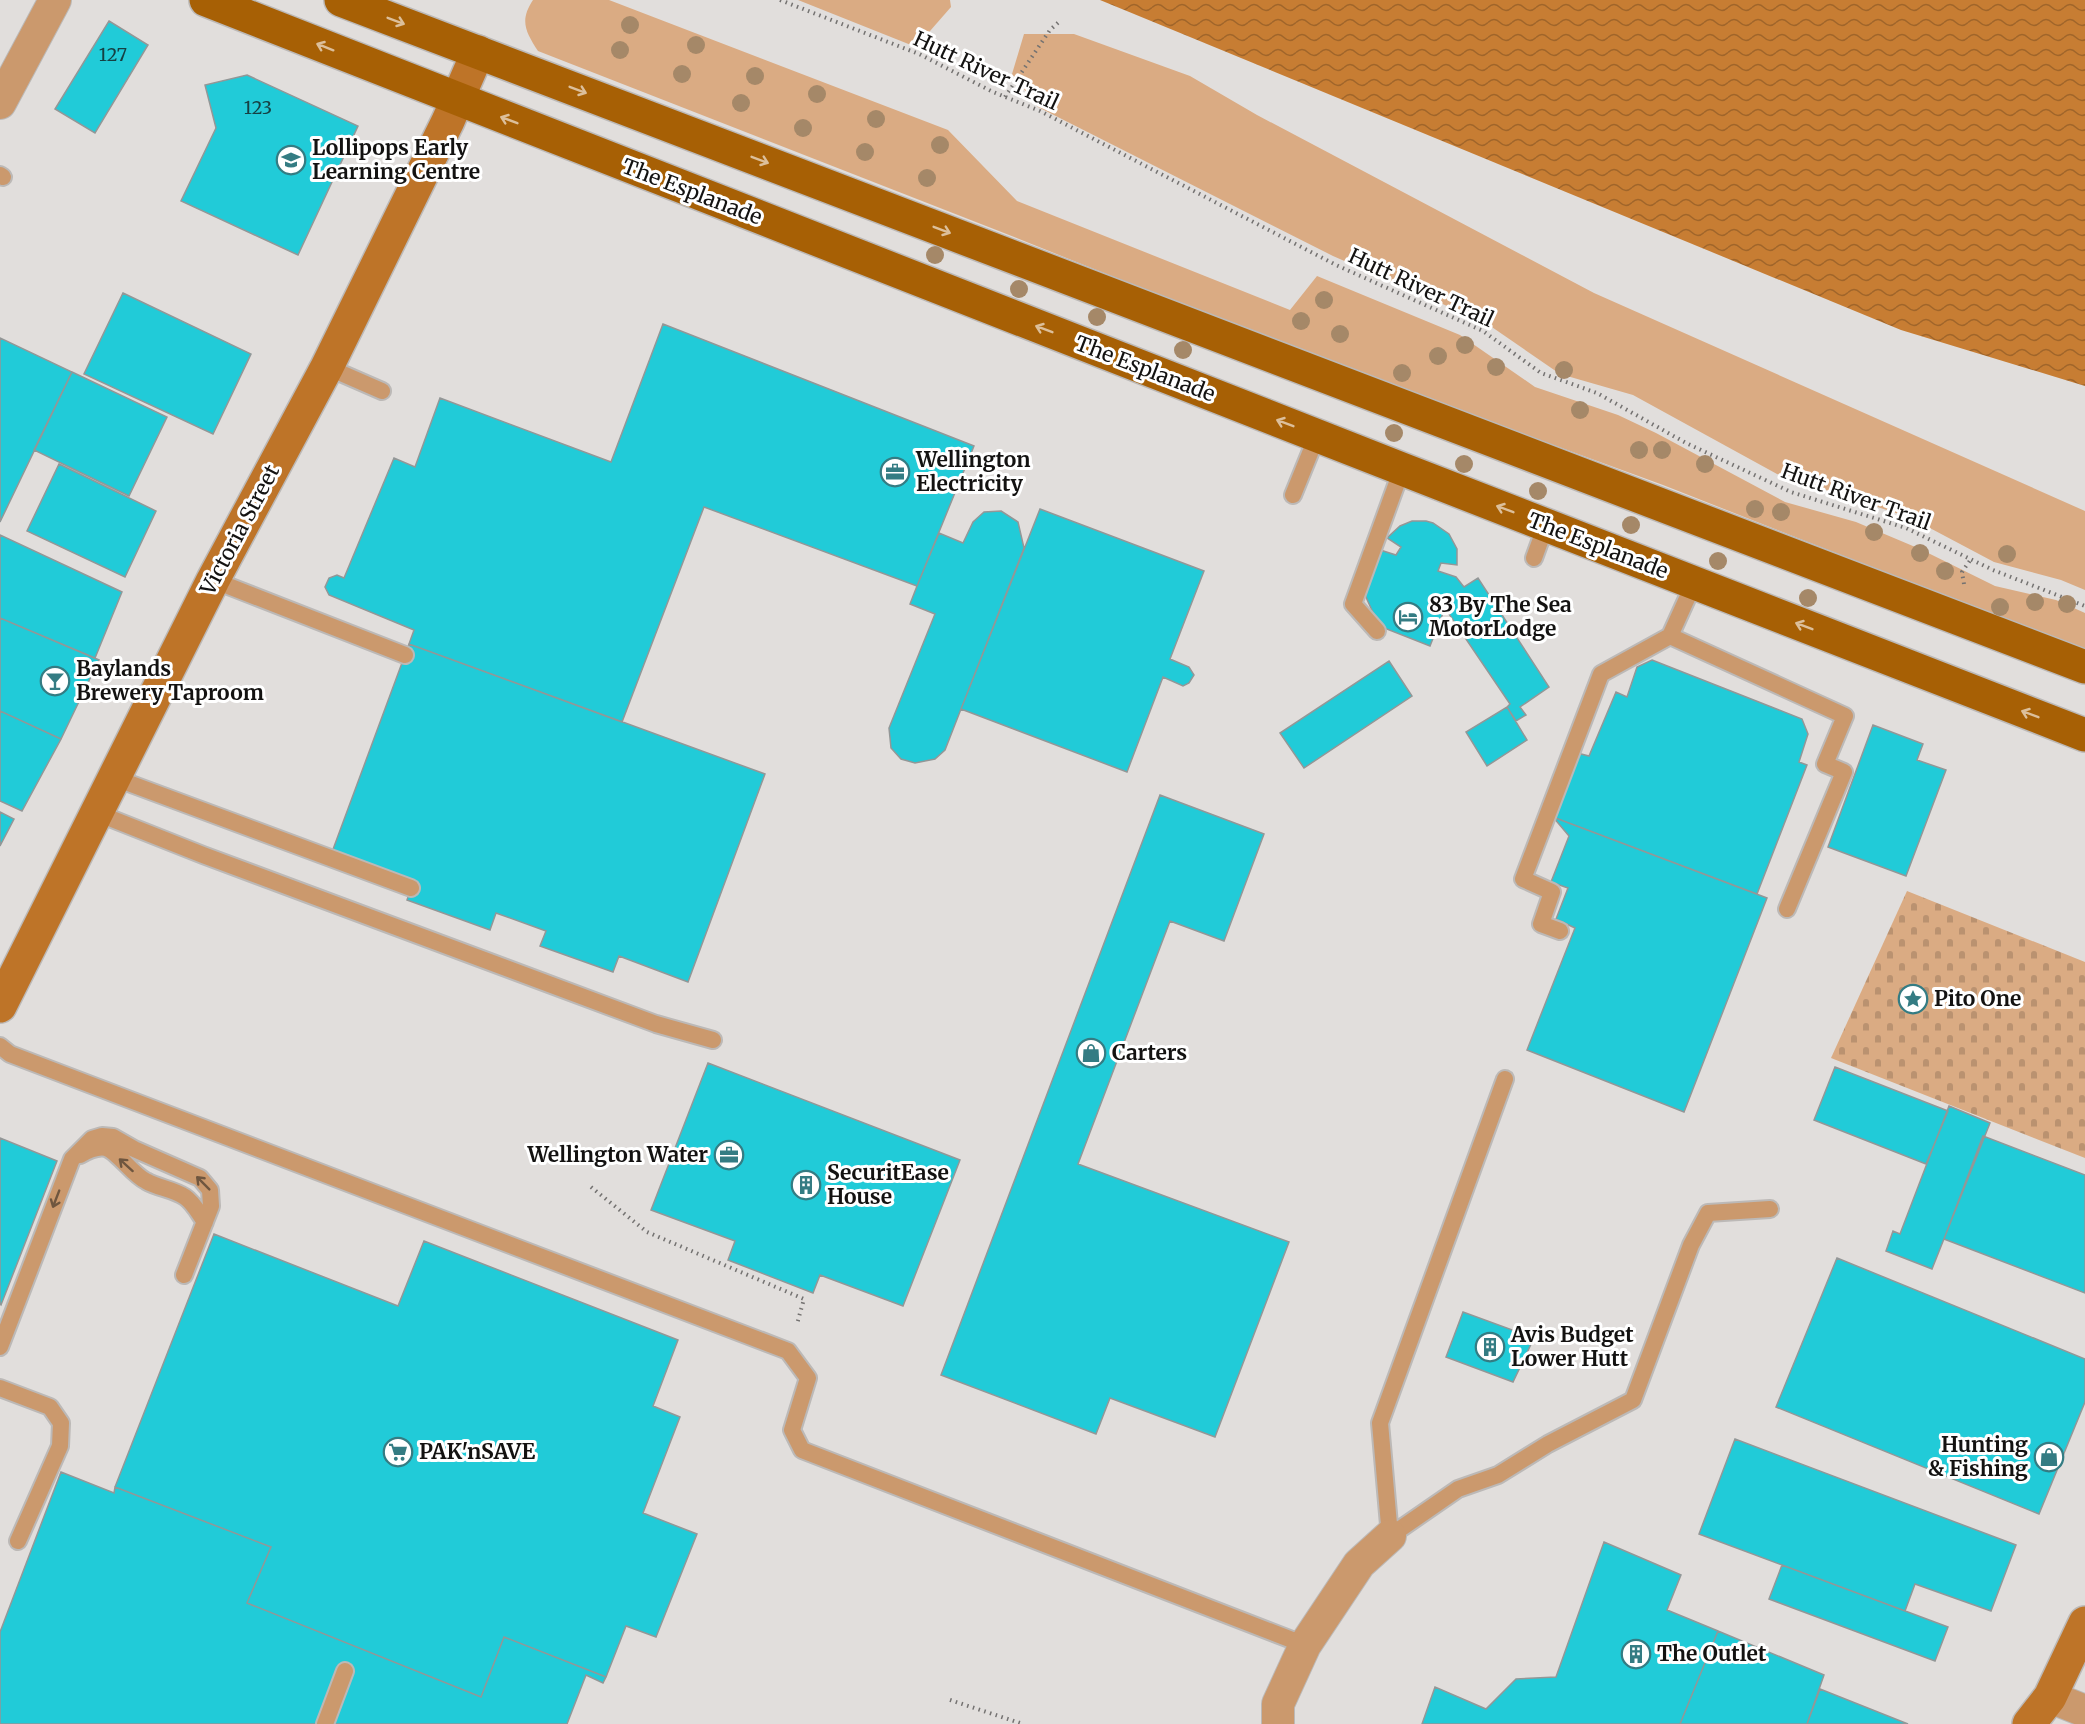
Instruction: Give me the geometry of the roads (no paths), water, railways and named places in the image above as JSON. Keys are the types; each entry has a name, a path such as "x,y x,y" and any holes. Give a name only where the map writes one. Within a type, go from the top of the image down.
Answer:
{"main road":[{"name":"The Esplanade","path":"206,0 2085,735"},
{"path":"341,0 2085,667"}],"street":[{"path":"0,103 55,0"},
{"name":"Victoria Street","path":"0,1006 213,580 327,367 458,100 478,52"},
{"path":"1278,1724 1278,1704 1305,1645 1359,1564 1390,1536"},
{"path":"2029,1724 2050,1697 2085,1623"},
{"path":"2050,1697 2085,1711"}],"lane":[{"path":"327,367 382,391"},
{"path":"1293,495 1317,436"},
{"path":"1377,631 1353,604 1402,469"},
{"path":"1534,558 1546,525"},
{"path":"213,580 405,655"},
{"path":"1560,931 1541,924 1552,892 1523,879 1601,674 1670,636 1694,583"},
{"path":"1670,636 1845,716 1825,764 1845,772 1787,909"},
{"path":"115,778 411,888"},
{"path":"97,813 656,1024 713,1040"},
{"path":"0,1046 10,1054 788,1351 808,1377 792,1430 802,1450 1305,1645"},
{"path":"1505,1079 1380,1423 1390,1536 1458,1489 1498,1475 1548,1444 1633,1400 1691,1245 1708,1214 1770,1209"},
{"path":"0,1347 72,1159 92,1139 102,1136 113,1137 134,1149 200,1178 210,1190 211,1206 184,1275"},
{"path":"72,1159 92,1149 105,1148 114,1153 144,1181 183,1196 191,1202 205,1222"},
{"path":"0,1388 50,1407 61,1422 60,1446 18,1541"},
{"path":"325,1724 345,1671"}],"water":[{"path":"1100,0 2085,0 2085,386 1901,330"}],"place":[{"name":"Lollipops Early Learning Centre","path":"291,160"},
{"name":"Wellington Electricity","path":"895,472"},
{"name":"83 By The Sea MotorLodge","path":"1408,617"},
{"name":"Baylands Brewery Taproom","path":"55,681"},
{"name":"Pito One","path":"1913,999"},
{"name":"Carters","path":"1091,1053"},
{"name":"Wellington Water","path":"729,1155"},
{"name":"SecuritEase House","path":"806,1185"},
{"name":"Avis Budget Lower Hutt","path":"1490,1347"},
{"name":"PAK'nSAVE","path":"398,1452"},
{"name":"Hunting & Fishing","path":"2049,1457"},
{"name":"The Outlet","path":"1636,1654"}]}
